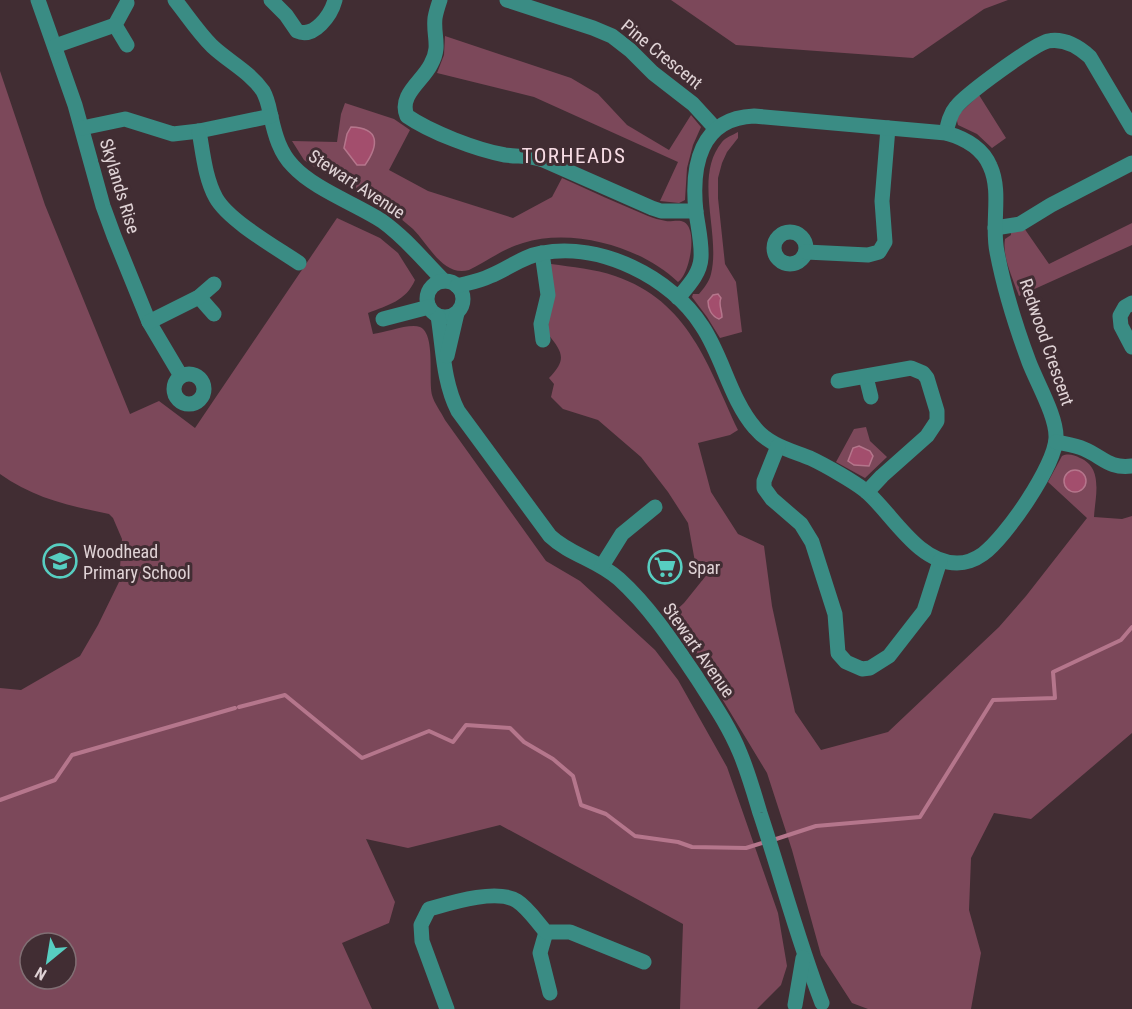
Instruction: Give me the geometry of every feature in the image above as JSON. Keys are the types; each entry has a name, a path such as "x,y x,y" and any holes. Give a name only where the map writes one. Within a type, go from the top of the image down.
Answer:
{"street":[{"name":"Skylands Rise","path":"38,0 82,128 103,206 128,273 149,322 181,376"},
{"name":"Stewart Avenue","path":"175,0 210,44 253,79 268,101 279,147 294,168 308,179 386,225 408,242 420,257 451,284"},
{"path":"271,0 286,15 297,31 305,33 320,25 330,12 335,0"},
{"path":"440,0 435,18 436,50 430,67 407,96 405,103 407,116 437,133 504,154 543,160 661,211 696,211"},
{"name":"Pine Crescent","path":"507,0 612,36 661,80 693,104 715,128"},
{"path":"55,46 115,25 127,3"},
{"path":"115,25 127,45"},
{"path":"946,133 953,111 962,100 1038,45 1050,41 1072,44 1081,48 1090,57 1132,128"},
{"path":"82,128 124,119 173,134 271,116"},
{"name":"Redwood Crescent","path":"715,128 726,122 754,116 946,133 968,141 977,148 991,167 994,179 996,249 1025,351 1056,428 1056,442"},
{"path":"678,298 690,284 701,258 695,193 703,147 715,128"},
{"path":"806,252 868,255 875,254 882,249 885,242 882,201 888,128"},
{"path":"199,131 208,177 217,200 225,210 257,235 299,263"},
{"path":"995,228 1020,224 1132,163"},
{"path":"383,319 432,305 451,316 490,276 514,262 542,253 558,251 580,253 623,262 662,284 702,325 752,426 761,435 778,446 825,466 867,492 900,529 940,561 958,563 974,560 989,549 1022,508 1044,470 1056,442 1085,449 1113,466 1132,466"},
{"path":"542,253 548,295 541,324 543,340"},
{"name":"Stewart Avenue","path":"420,257 445,363 449,390 458,411 541,525 561,546 602,566 636,596 675,646 725,721 741,755 788,899 803,956 825,1006"},
{"path":"432,305 436,284 451,284 490,276"},
{"path":"149,322 199,297 213,284"},
{"path":"451,284 461,292 460,308"},
{"path":"199,297 214,314"},
{"path":"1132,303 1125,307 1120,316 1121,326 1132,347"},
{"name":"Stewart Avenue","path":"445,363 460,308"},
{"path":"838,381 911,368 917,369 927,378 937,416 927,436 867,492"},
{"path":"866,377 871,397"},
{"path":"778,446 764,481 764,488 772,499 801,524 812,542 835,614 838,653 846,662 862,669 870,668 889,656 924,610 940,561"},
{"path":"602,566 622,534 655,507"},
{"path":"447,1009 422,941 421,925 429,909 454,902 492,895 516,900 546,932 570,932 644,962"},
{"path":"546,932 540,953 550,993"},
{"name":"Stewart Avenue","path":"793,1007 803,956"},
{"path":"793,1007 808,1000 825,1006"}],"shaded area":[{"path":"671,0 1008,0 984,9 913,58 736,45"},
{"path":"445,36 571,78 598,94 627,125 669,150 691,115 701,127 687,168 685,200 679,203 660,201 678,162 534,97 437,73 444,55"},
{"path":"0,71 45,205 130,414 159,401 195,428 337,218 380,238 398,253 415,280 401,298 368,313 373,334 410,326 420,327 425,331 430,348 432,395 436,404 445,420 546,561 580,581 655,650 678,680 727,767 778,913 787,966 781,985 757,1009 680,1009 683,924 500,825 408,848 366,839 395,902 389,923 342,943 372,1009 0,1009 0,688 21,690 80,656 119,582 122,539 109,514 39,495 0,474"},
{"path":"979,95 1006,138 992,148 977,134 954,121"},
{"path":"345,103 394,119 410,130 389,170 428,191 513,218 552,197 562,178 650,217 684,222 691,233 691,252 686,270 678,282 663,270 626,250 605,243 563,237 516,245 469,270 452,269 437,258 413,229 402,220 304,160 292,141 337,142"},
{"path":"351,127 367,131 374,139 373,151 365,165 357,165 344,148"},
{"path":"738,132 738,138 722,163 718,178 718,198 725,264 736,282 742,332 720,338 692,297 693,294 701,292 711,274 713,241 708,189 709,172 714,156 724,140"},
{"path":"1132,223 1132,245 1019,296 1004,246 1005,239 1011,235 1011,231 1024,228 1049,264"},
{"path":"551,264 583,268 615,276 640,287 679,319 693,338 717,382 738,430 730,435 698,443 711,492 738,534 764,546 772,606 795,712 821,750 888,732 999,627 1026,596 1087,518 1048,482 1062,456 1078,457 1088,463 1092,469 1096,484 1094,517 1122,519 1132,516 1132,733 1031,819 994,813 971,858 969,910 981,953 971,1009 868,1009 852,1003 821,955 792,850 767,773 670,616 684,603 717,562 695,562 688,523 641,457 598,420 563,409 551,397 554,384 549,378 559,366 561,356 548,334"},
{"path":"718,294 721,298 722,317 719,319 710,312 708,301 713,295"},
{"path":"866,427 870,441 887,457 865,478 836,462 854,429"},
{"path":"859,446 870,451 873,456 869,466 854,465 848,461 853,448"},
{"path":"1075,470 1083,473 1086,481 1083,489 1075,492 1067,489 1064,481 1067,473"}],"waterway":[{"path":"773,840 816,826 920,817 993,700 1055,698 1053,672 1121,640 1132,627"},
{"path":"239,707 285,695 362,758 429,731 453,742 466,725 510,728 524,742 553,759 573,776 581,805 606,814 635,836 678,842 692,847 746,848 765,842"},
{"path":"0,800 55,780 72,755 235,708"}],"place":[{"name":"Woodhead Primary School","path":"60,561"},
{"name":"Spar","path":"665,567"}],"district":[{"name":"TORHEADS","path":"574,156"}]}
